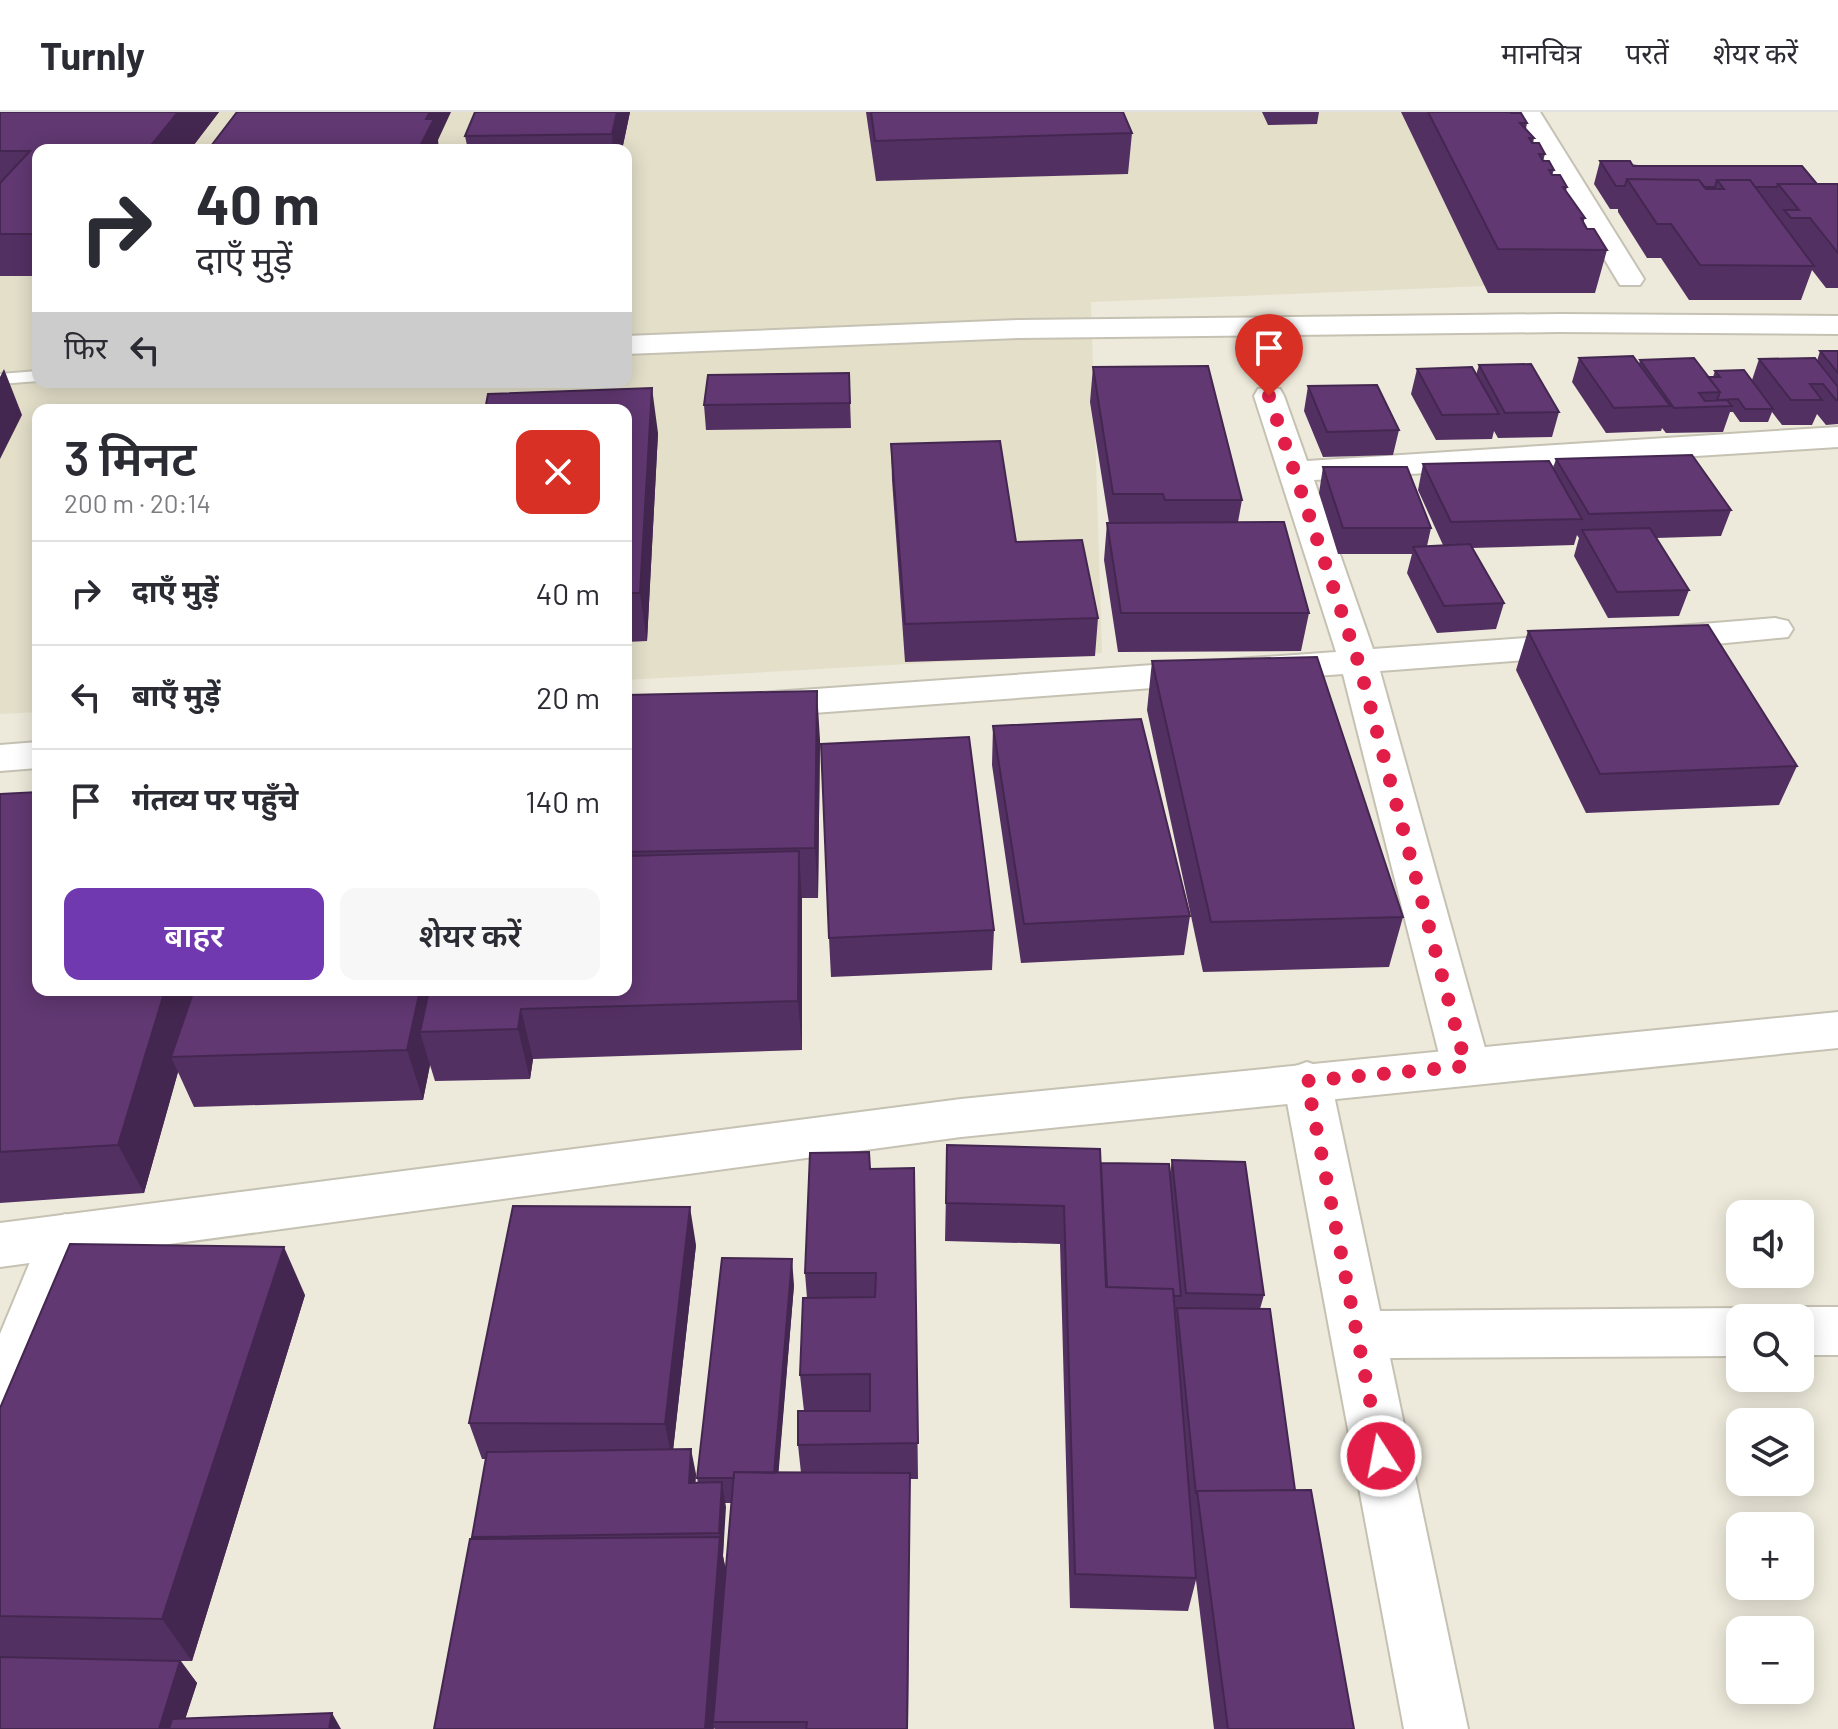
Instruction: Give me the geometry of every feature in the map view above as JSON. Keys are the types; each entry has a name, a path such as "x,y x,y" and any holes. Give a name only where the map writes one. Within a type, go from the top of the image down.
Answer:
{"street":[{"path":"1528,112 1630,279"},
{"path":"632,345 1019,329 1543,323 1838,325"},
{"path":"1269,396 1359,664 1466,1066"},
{"path":"1294,472 1838,437"},
{"path":"722,708 1359,664 1775,629"},
{"path":"0,758 32,755"},
{"path":"0,1245 961,1118 1838,1030"},
{"path":"1307,1081 1436,1729"},
{"path":"0,1404 65,1236"},
{"path":"1814,1331 1838,1331"},
{"path":"1357,1335 1726,1332"}],"lane":[{"path":"0,379 32,376"}],"shaded area":[{"path":"0,112 1404,112 1485,286 1091,302 1102,653 632,680 632,404 32,404 32,712 0,714"}],"building":[{"path":"0,112 178,112 152,144 32,144 32,234 0,234 0,183 30,151 0,151"},
{"path":"237,112 430,112 426,119 434,119 421,144 213,144"},
{"path":"475,112 617,112 612,134 465,136"},
{"path":"871,112 1123,112 1132,133 875,141"},
{"path":"1428,112 1521,113 1527,123 1520,123 1534,138 1529,138 1532,143 1539,143 1545,154 1539,154 1543,161 1549,161 1554,170 1549,170 1552,175 1560,175 1567,187 1563,187 1585,218 1581,218 1587,229 1594,229 1607,250 1498,249"},
{"path":"1600,161 1630,161 1633,166 1802,166 1817,184 1755,187 1750,180 1717,180 1715,187 1704,187 1699,180 1627,179 1625,186 1616,186"},
{"path":"1627,179 1699,180 1706,189 1724,189 1717,180 1750,180 1814,266 1700,265 1671,224 1657,224"},
{"path":"1778,184 1838,184 1838,253 1810,218 1791,218 1784,210 1799,210"},
{"path":"1820,351 1838,351 1838,373"},
{"path":"1633,356 1670,406 1614,408 1579,358"},
{"path":"1694,358 1720,392 1699,393 1705,401 1727,400 1732,406 1674,408 1640,360"},
{"path":"1815,358 1838,387 1838,400 1823,384 1810,384 1822,400 1791,400 1759,359"},
{"path":"1531,364 1559,412 1505,413 1479,365"},
{"path":"1208,366 1242,500 1165,500 1163,494 1113,494 1093,367"},
{"path":"1472,367 1499,414 1442,415 1417,369"},
{"path":"1744,370 1773,409 1745,409 1738,399 1717,400 1720,392 1708,377 1720,377 1715,371"},
{"path":"849,373 850,403 704,405 708,375"},
{"path":"1377,385 1399,430 1327,432 1308,386"},
{"path":"652,388 640,593 632,593 632,404 486,404 488,394"},
{"path":"1000,441 1016,542 1082,540 1098,618 905,624 891,444"},
{"path":"1692,455 1731,510 1589,514 1556,459"},
{"path":"1549,461 1582,519 1451,522 1423,464"},
{"path":"1323,467 1407,467 1431,528 1343,528"},
{"path":"1284,522 1309,613 1121,613 1107,523"},
{"path":"1650,528 1689,590 1617,592 1582,530"},
{"path":"1470,544 1504,603 1444,606 1413,547"},
{"path":"1708,625 1797,766 1600,774 1528,631"},
{"path":"1317,657 1403,917 1211,922 1152,661"},
{"path":"817,691 815,848 632,852 632,695"},
{"path":"1141,719 1190,916 1024,924 993,726"},
{"path":"969,737 994,930 829,938 821,744"},
{"path":"32,792 32,996 163,996 118,1145 0,1152 0,794"},
{"path":"799,851 798,1001 521,1009 518,1029 420,1032 428,996 632,996 632,856"},
{"path":"192,996 419,996 407,1050 171,1057"},
{"path":"947,1145 1100,1149 1106,1287 1173,1289 1196,1578 1075,1574 1064,1206 946,1203"},
{"path":"869,1152 870,1169 914,1168 918,1443 798,1445 798,1411 870,1411 870,1374 800,1375 803,1298 875,1297 876,1273 805,1273 810,1153"},
{"path":"1172,1160 1245,1162 1264,1295 1186,1293"},
{"path":"1101,1163 1169,1164 1181,1296 1174,1296 1173,1289 1107,1287"},
{"path":"513,1206 690,1207 665,1424 469,1423"},
{"path":"70,1244 284,1247 162,1619 0,1616 0,1408"},
{"path":"722,1258 792,1259 774,1473 734,1472 734,1478 697,1478"},
{"path":"1177,1308 1270,1309 1295,1490 1197,1491 1196,1494"},
{"path":"691,1449 689,1483 722,1482 719,1533 472,1537 487,1452"},
{"path":"734,1472 910,1473 907,1729 806,1729 807,1722 713,1722"},
{"path":"1311,1490 1354,1729 1228,1729 1197,1491"},
{"path":"720,1537 705,1729 434,1729 470,1539"},
{"path":"0,1657 180,1661 159,1729 0,1729"},
{"path":"332,1713 329,1729 169,1729 172,1719"}],"route":[{"path":"1269,396 1359,664 1466,1066 1307,1081 1381,1456"}]}
